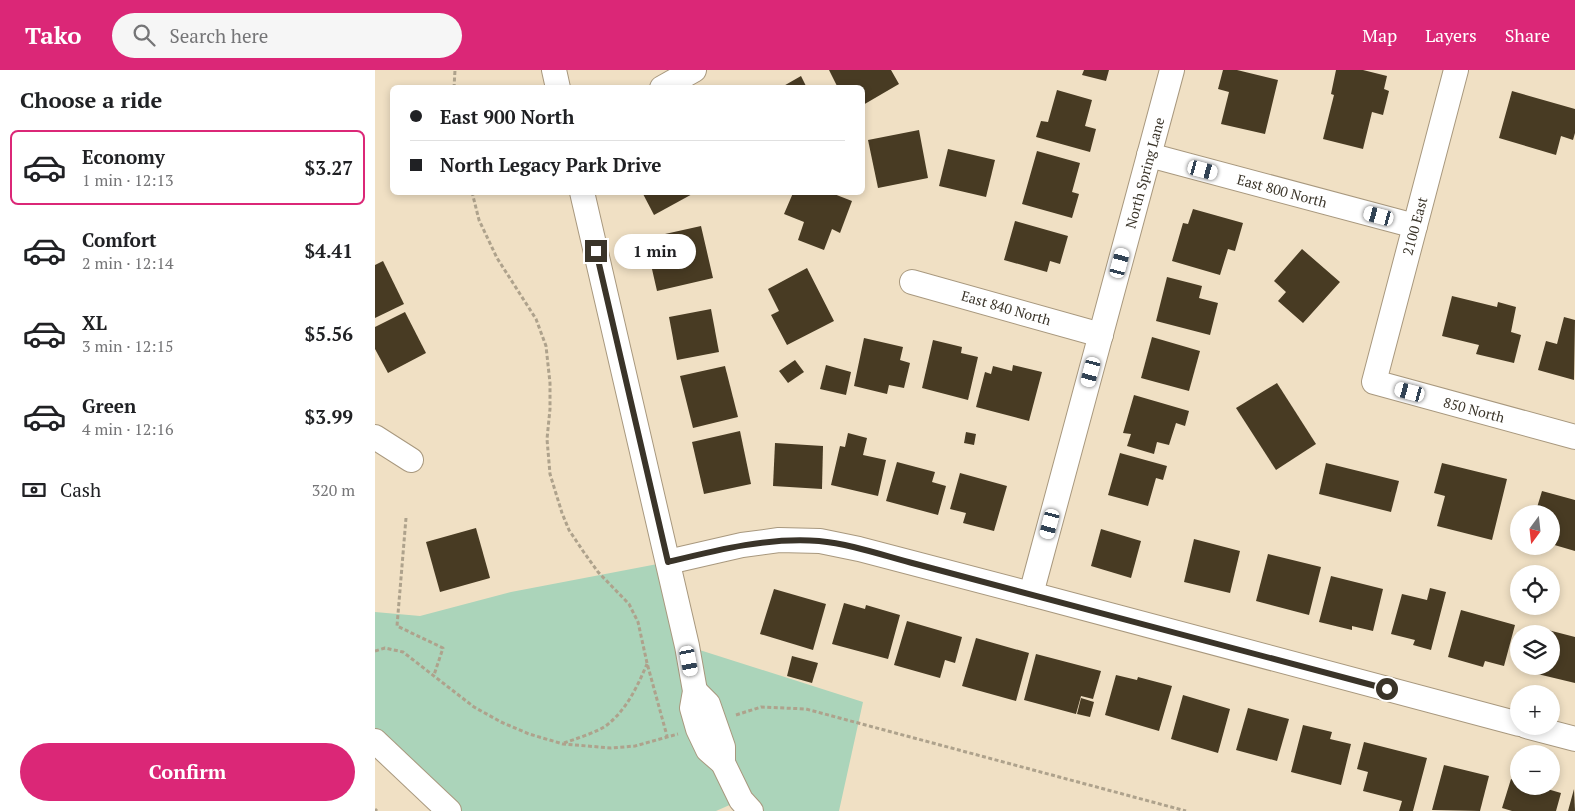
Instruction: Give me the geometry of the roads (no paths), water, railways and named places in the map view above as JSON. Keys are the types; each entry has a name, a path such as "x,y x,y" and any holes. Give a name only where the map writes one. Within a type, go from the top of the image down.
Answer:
{"street":[{"path":"554,70 557,85"},
{"path":"667,85 694,70"},
{"name":"North Spring Lane","path":"1031,594 1172,70"},
{"name":"2100 East","path":"1374,382 1456,70"},
{"name":"East 800 North","path":"1149,156 1415,226"},
{"path":"583,195 668,562 695,691 708,704 723,747 723,763 746,805"},
{"name":"East 840 North","path":"912,282 1101,335"},
{"name":"850 North","path":"1374,382 1575,437"},
{"path":"375,437 411,460"},
{"path":"668,562 779,540 820,541 859,549 1031,594 1510,722"},
{"path":"1560,735 1575,739"},
{"path":"375,741 449,811"}]}
